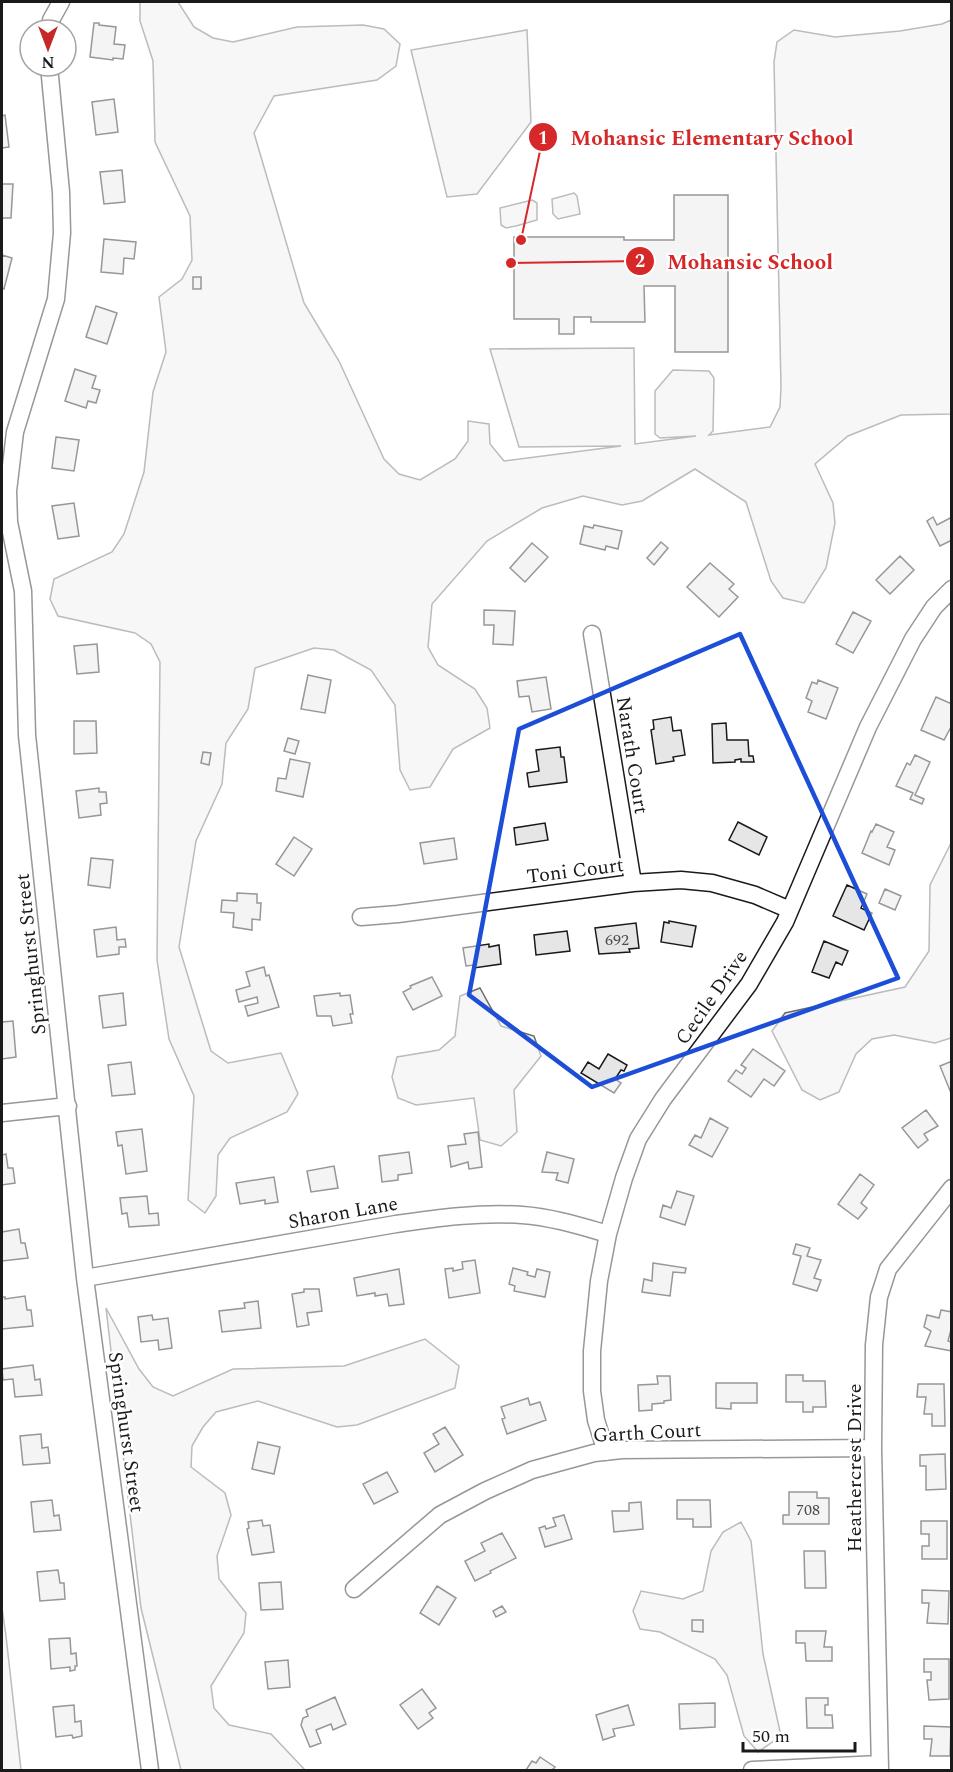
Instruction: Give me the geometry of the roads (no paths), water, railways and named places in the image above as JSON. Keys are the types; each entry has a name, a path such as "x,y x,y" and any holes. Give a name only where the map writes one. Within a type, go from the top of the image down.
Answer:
{"street":[{"path":"52,18 61,2"},
{"name":"Springhurst Street","path":"50,78 61,192 62,233 56,299 15,432 8,491 9,522 23,591 27,735 85,1278 150,1770"},
{"name":"Cecile Drive","path":"606,1452 596,1420 592,1391 592,1351 599,1281 608,1234 638,1139 663,1099 749,984 785,922 868,727 913,639 934,607 951,590"},
{"name":"Narath Court","path":"592,634 633,883"},
{"name":"Toni Court","path":"361,917 633,883 681,880 712,883 755,895 790,910"},
{"path":"2,1113 68,1106"},
{"name":"Heathercrest Drive","path":"880,1767 873,1448 874,1345 879,1297 888,1269 951,1188"},
{"name":"Sharon Lane","path":"85,1278 448,1217 521,1215 565,1222 608,1234"},
{"name":"Garth Court","path":"354,1589 440,1515 532,1470 594,1453 622,1450 873,1448"},
{"path":"752,1770 880,1767"}],"place":[{"name":"Mohansic Elementary School","path":"521,240"},
{"name":"Mohansic School","path":"511,263"}]}
